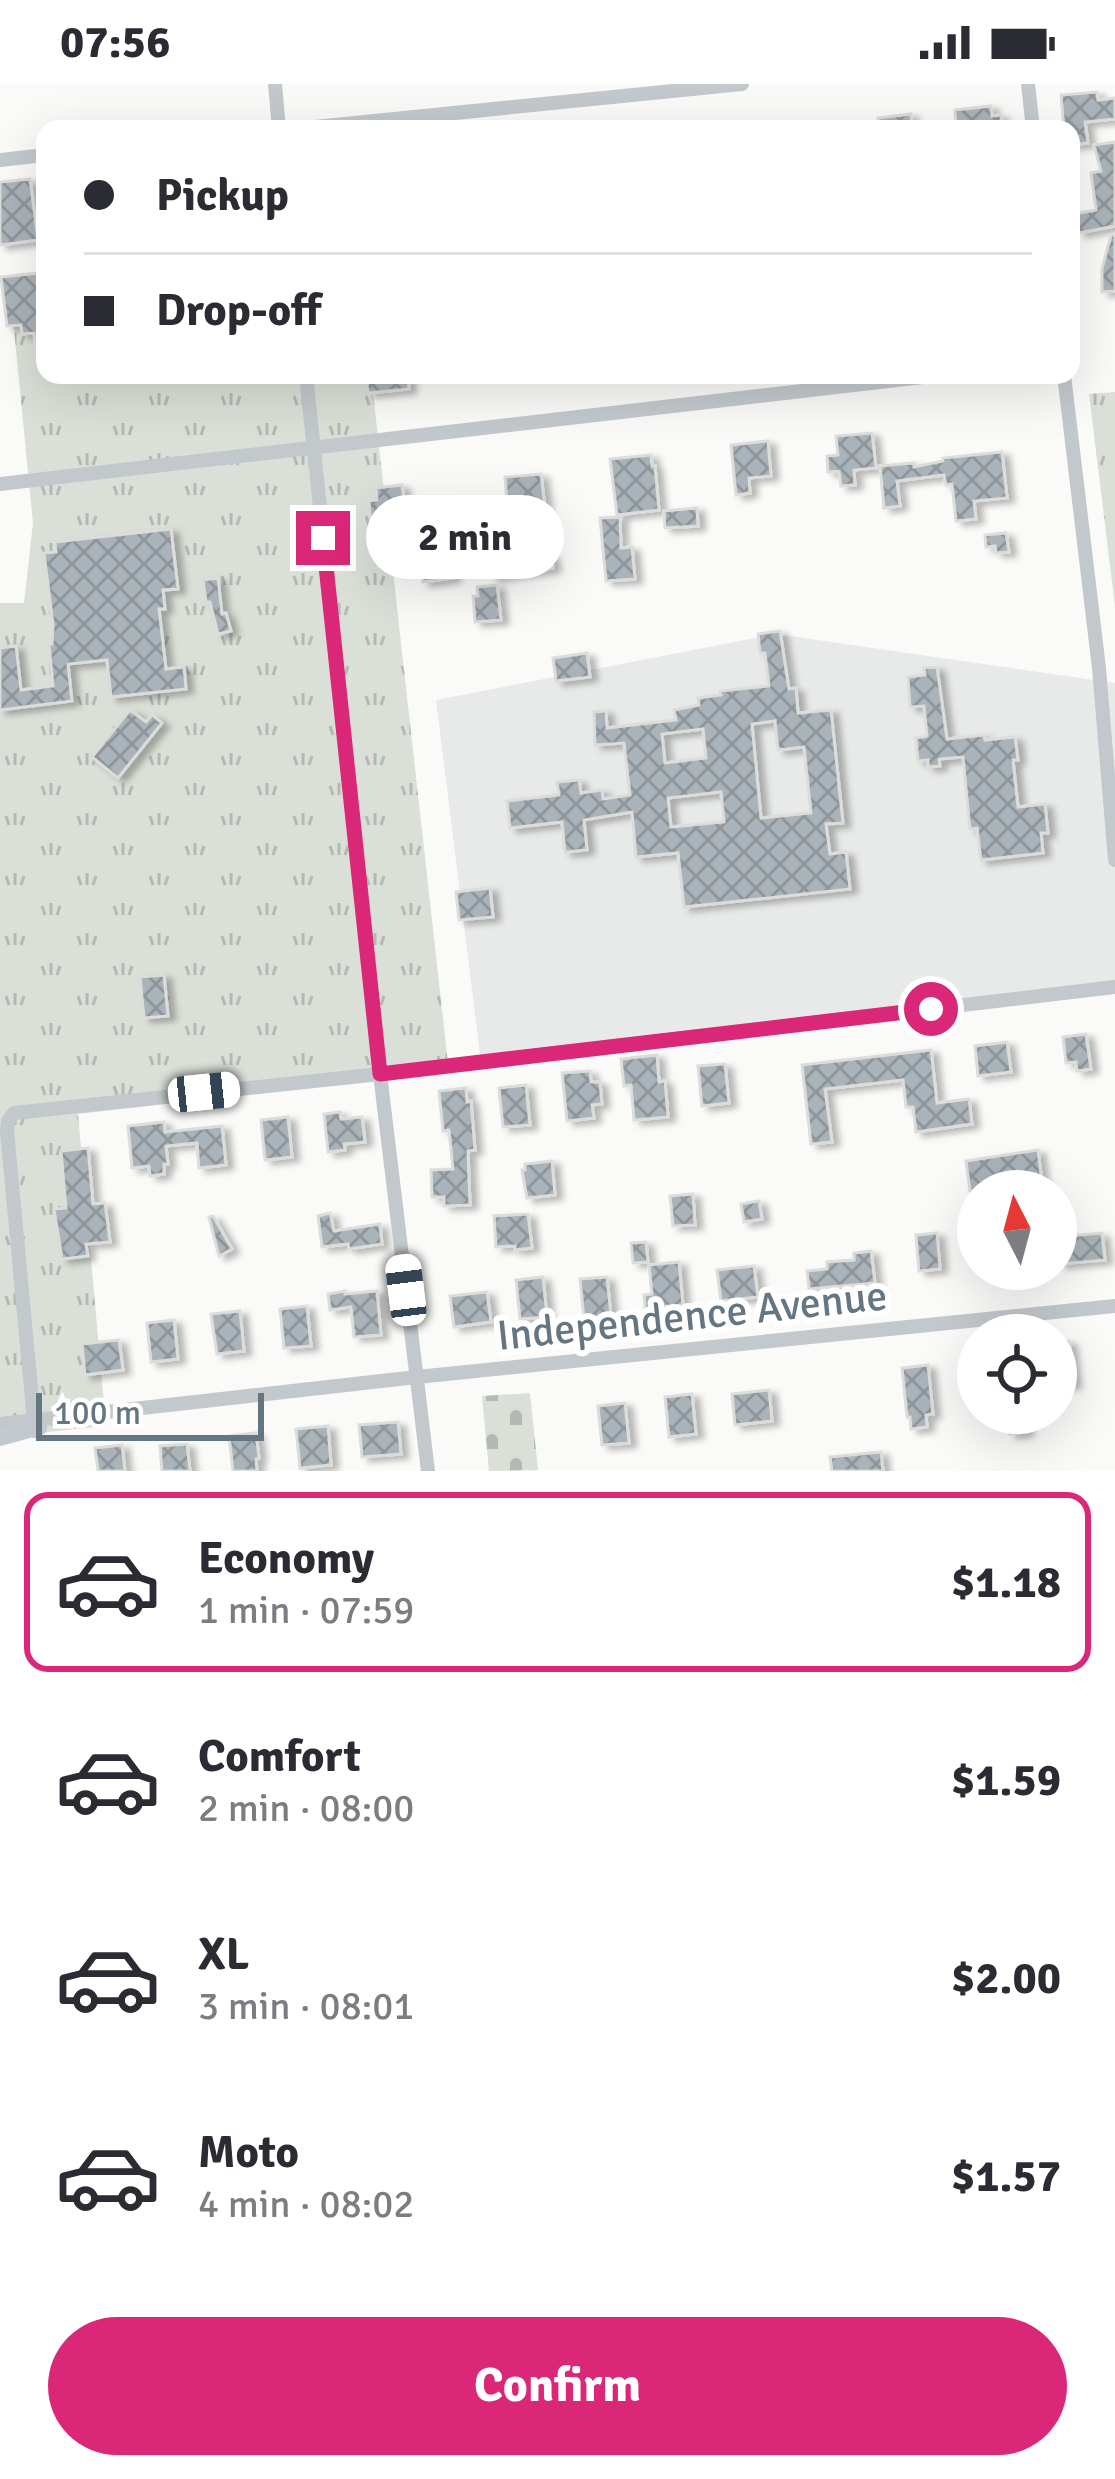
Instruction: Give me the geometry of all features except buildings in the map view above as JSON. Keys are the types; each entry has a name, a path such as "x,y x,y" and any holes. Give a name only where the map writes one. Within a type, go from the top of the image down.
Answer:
{"street":[{"path":"275,84 278,120"},
{"path":"385,120 742,84"},
{"path":"1028,84 1032,120"},
{"path":"0,160 36,156"},
{"path":"307,384 380,1074 428,1471"},
{"path":"0,484 863,384"},
{"path":"1065,384 1107,667 1115,860"},
{"path":"34,1425 7,1131 14,1113 1115,987"},
{"name":"Independence Avenue","path":"34,1425 60,1418 416,1377 1115,1306"},
{"path":"0,1424 34,1425"},
{"path":"0,1439 34,1425"}],"shaded area":[{"path":"776,634 1115,683 1115,992 481,1062 436,700"}],"green space":[{"path":"36,286 36,384 372,384 449,1072 78,1114 106,1426 0,1437 0,603 24,603 33,523 10,289"},
{"path":"1115,392 1115,606 1089,394"},
{"path":"530,1393 538,1470 489,1471 482,1396"}],"route":[{"path":"323,538 380,1074 931,1009"}]}
